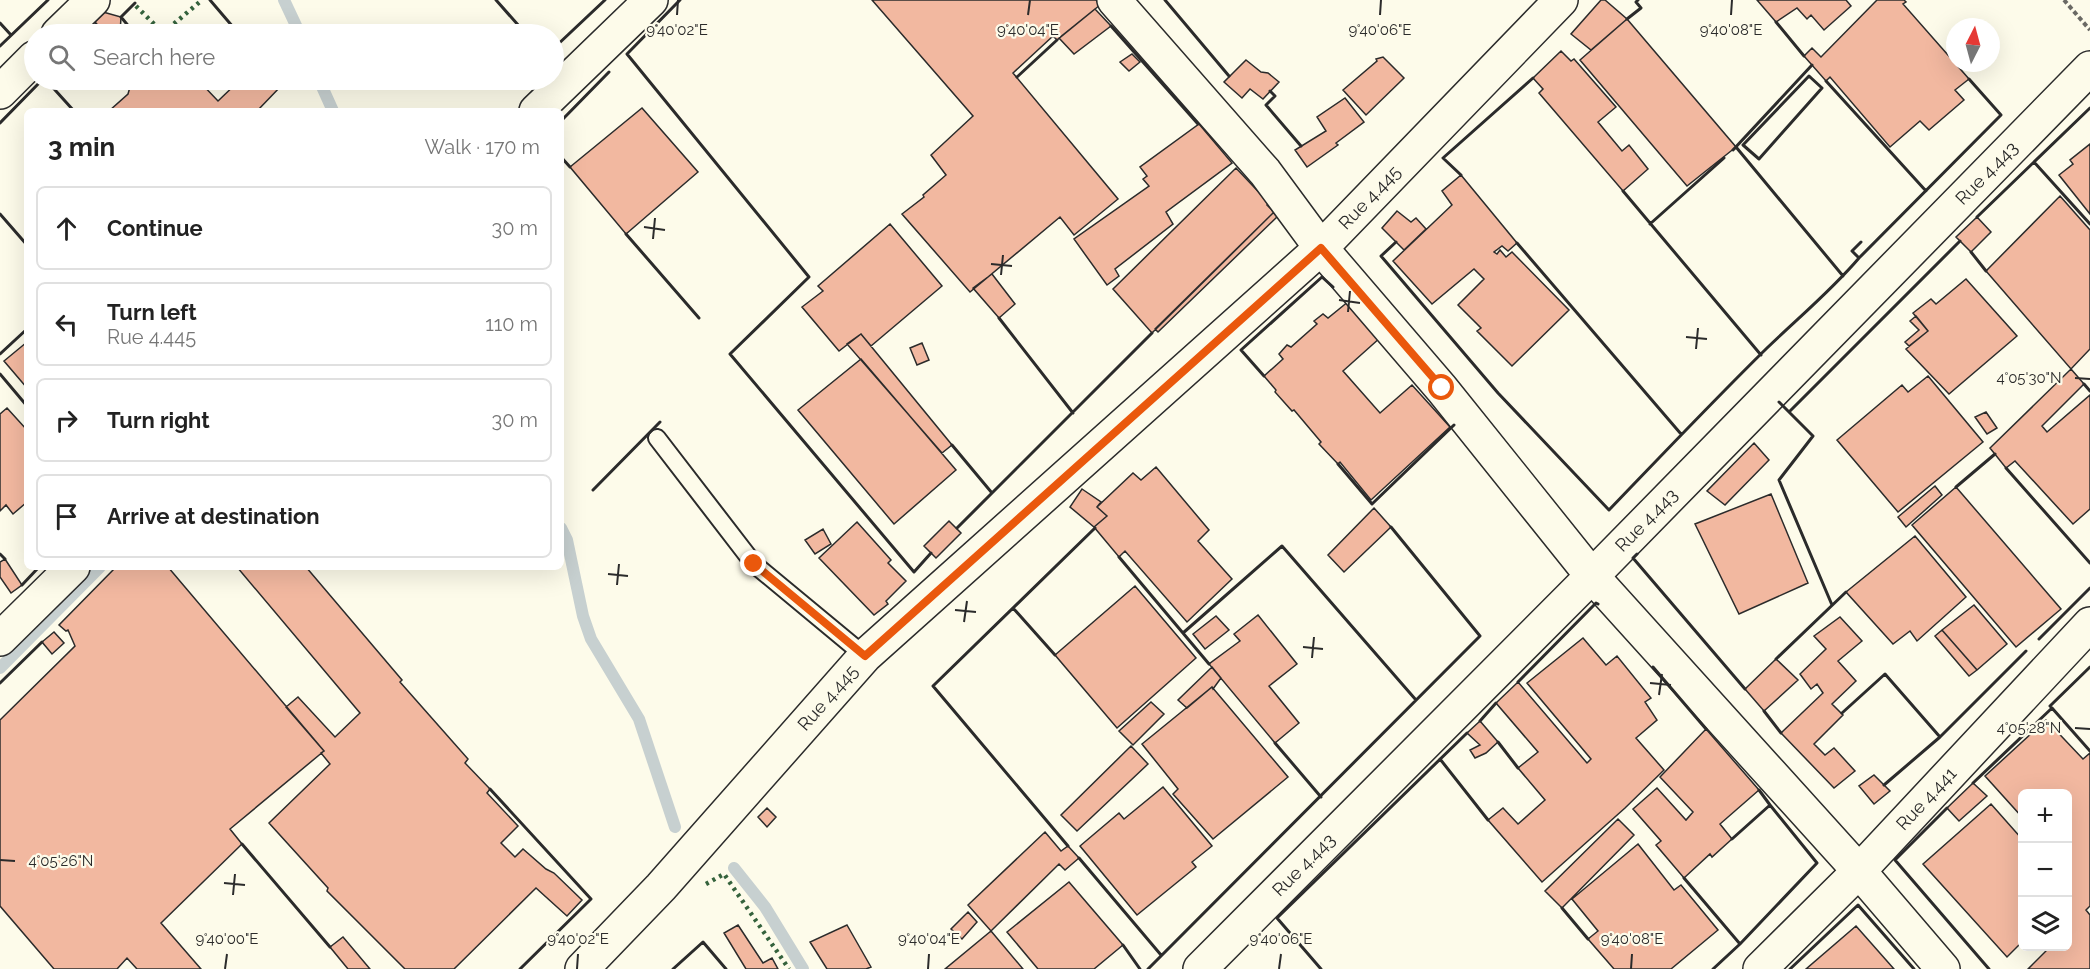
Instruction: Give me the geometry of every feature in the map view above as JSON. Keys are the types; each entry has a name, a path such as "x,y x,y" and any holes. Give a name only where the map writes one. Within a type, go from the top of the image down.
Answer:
{"street":[{"path":"68,24 93,0"},
{"path":"564,84 651,0"},
{"path":"1114,0 1265,172 1321,248 1442,388 1592,576 1859,871 1943,969"},
{"name":"Rue 4.445","path":"582,969 661,886 865,656 1321,248 1561,0"},
{"path":"0,92 24,68"},
{"name":"Rue 4.443","path":"1200,969 1592,576 2090,68"},
{"path":"539,108 558,90"},
{"path":"0,639 70,570"},
{"name":"Rue 4.441","path":"1760,969 1859,871 2090,624"}],"lane":[{"path":"657,438 754,564 865,656"}],"path":[{"path":"2064,0 2090,30"}],"building":[{"path":"872,0 1096,0 1100,5 1057,40 1053,36 1013,73 1118,199 1074,235 1060,217 970,292 902,214 924,197 923,195 946,175 931,155 973,116"},
{"path":"1601,0 1605,0 1627,19 1591,50 1571,34"},
{"path":"1757,0 1846,0 1851,6 1824,30 1811,15 1807,19 1797,8 1776,22"},
{"path":"1877,0 1904,0 1906,2 1903,4 1946,53 1946,72 1963,72 1969,79 1955,90 1964,100 1929,130 1920,121 1890,147 1830,77 1826,81 1804,56 1812,48 1821,57"},
{"path":"1095,9 1111,26 1074,54 1059,38"},
{"path":"103,12 121,17 121,24 96,24 95,18"},
{"path":"1627,19 1736,147 1687,186 1580,60"},
{"path":"1561,51 1571,61 1574,59 1616,107 1598,122 1622,151 1629,145 1648,169 1623,191 1539,93 1543,89 1533,78"},
{"path":"1132,54 1140,62 1129,71 1120,62"},
{"path":"1383,57 1404,78 1366,115 1343,90 1377,61 1376,59"},
{"path":"1246,60 1279,82 1263,99 1250,89 1242,98 1224,82"},
{"path":"129,90 208,90 218,101 230,90 277,90 260,108 112,108 128,94"},
{"path":"1345,98 1364,122 1336,143 1338,145 1307,167 1295,150 1326,131 1317,117"},
{"path":"642,108 698,172 626,234 570,167"},
{"path":"1199,124 1232,163 1166,212 1173,224 1115,269 1119,276 1107,285 1074,239 1149,186 1143,179 1147,176 1140,167"},
{"path":"2090,144 2090,214 2059,175 2073,164 2070,160"},
{"path":"1236,168 1269,203 1267,205 1274,212 1152,333 1113,289"},
{"path":"1461,175 1517,243 1508,251 1502,246 1494,252 1497,254 1500,250 1506,257 1512,252 1569,310 1512,366 1477,331 1481,328 1458,305 1484,279 1474,269 1432,304 1393,261 1452,205 1442,191"},
{"path":"2060,196 2090,230 2090,349 2071,369 1986,271"},
{"path":"1397,211 1411,222 1416,218 1426,229 1404,250 1382,228"},
{"path":"1274,212 1278,216 1158,332 1155,329"},
{"path":"1977,217 1991,232 1971,252 1956,237"},
{"path":"890,224 942,286 871,346 861,334 839,351 802,307 823,291 818,286"},
{"path":"992,274 1015,304 999,318 973,288"},
{"path":"1966,279 2017,336 1949,394 1906,349 1928,331 1913,313 1931,299 1936,304"},
{"path":"1349,301 1381,337 1343,371 1380,413 1412,385 1450,427 1371,500 1340,462 1338,464 1319,444 1321,442 1275,392 1276,390 1264,376 1283,359 1279,354 1287,345 1291,347 1317,324 1314,321 1323,314 1328,318"},
{"path":"1916,316 1928,331 1909,346 1905,342 1919,330 1910,321"},
{"path":"861,334 952,445 942,453 847,344"},
{"path":"922,343 929,360 917,365 910,348"},
{"path":"24,344 24,384 4,361"},
{"path":"861,359 956,470 894,524 798,410"},
{"path":"2071,369 2084,384 2042,426 2047,432 2090,395 2090,509 2073,524 2015,461 2006,468 1990,448"},
{"path":"1928,376 1983,442 1898,512 1837,440 1902,385 1908,392"},
{"path":"7,408 24,427 24,505 13,514 6,505 0,511 0,414"},
{"path":"1986,412 1997,428 1987,434 1975,417"},
{"path":"1754,443 1769,460 1725,505 1707,491"},
{"path":"1156,467 1209,530 1198,541 1232,579 1187,622 1125,551 1119,557 1094,527 1107,516 1097,507 1133,473 1141,480"},
{"path":"1935,486 1942,495 1906,527 1898,517"},
{"path":"1956,487 2061,609 2016,647 1912,525"},
{"path":"1082,489 1101,502 1097,507 1107,516 1094,527 1070,507"},
{"path":"1771,494 1808,583 1739,614 1695,524"},
{"path":"1374,508 1391,527 1344,572 1328,555"},
{"path":"949,521 961,533 936,558 924,546"},
{"path":"857,522 891,560 888,563 906,581 886,601 888,604 874,615 819,558"},
{"path":"823,529 831,544 815,554 805,540"},
{"path":"1915,536 1966,597 1917,641 1910,631 1893,644 1846,592"},
{"path":"5,559 22,585 11,593 0,577 0,562"},
{"path":"113,570 171,570 324,751 230,829 242,844 161,923 201,969 137,969 127,958 117,969 54,969 0,906 0,720 75,646 68,630 66,631 59,625"},
{"path":"240,570 309,570 402,680 400,682 468,759 465,763 490,789 487,793 518,826 501,843 515,857 523,849 554,873 582,900 567,916 536,888 454,969 405,969 327,891 328,888 269,823 330,764 321,753 324,751 286,707 298,697 335,737 360,713"},
{"path":"1135,586 1196,658 1117,728 1055,655"},
{"path":"1974,605 2007,644 1977,670 1942,630"},
{"path":"1258,615 1297,664 1269,686 1299,723 1275,743 1209,664 1240,641 1234,634"},
{"path":"1216,616 1229,630 1205,649 1193,634"},
{"path":"1840,617 1862,641 1838,661 1856,681 1832,704 1843,715 1814,744 1825,755 1834,748 1855,771 1834,788 1781,733 1823,693 1817,684 1811,689 1800,674 1826,649 1814,636"},
{"path":"1942,630 1977,670 1969,676 1935,636"},
{"path":"54,632 64,643 52,654 42,642"},
{"path":"1583,638 1606,665 1617,656 1651,698 1645,702 1657,720 1636,738 1664,770 1542,882 1488,820 1503,808 1518,824 1545,800 1518,768 1538,752 1496,703 1518,682 1587,763 1591,759 1527,683"},
{"path":"1776,659 1798,680 1764,711 1745,689"},
{"path":"1212,667 1221,678 1213,689 1212,687 1187,708 1178,700"},
{"path":"1212,687 1288,777 1213,839 1173,794 1178,789 1142,744"},
{"path":"1151,702 1164,714 1133,745 1119,731"},
{"path":"2046,720 2083,759 2090,753 2090,906 2086,910 2090,915 2090,969 2028,969 2046,951 2072,951 2072,789 2018,789 2018,813 1985,776"},
{"path":"1480,721 1498,742 1486,753 1475,758 1470,750 1480,745 1467,733"},
{"path":"1706,729 1759,790 1720,824 1732,839 1712,857 1710,854 1684,878 1656,845 1661,841 1633,809 1657,788 1686,820 1693,812 1660,777"},
{"path":"1131,746 1148,764 1077,831 1061,815"},
{"path":"1874,775 1890,791 1874,804 1859,786"},
{"path":"1973,783 1987,796 1959,821 1947,808"},
{"path":"1163,787 1212,846 1192,862 1196,867 1137,915 1080,846 1119,813 1124,819"},
{"path":"1991,804 2018,834 2018,946 2007,957 1923,864"},
{"path":"767,808 776,817 767,827 758,817"},
{"path":"1618,819 1634,835 1562,908 1545,891"},
{"path":"1045,832 1061,851 1068,846 1079,858 1065,870 1059,864 991,931 968,905"},
{"path":"1638,844 1674,890 1681,885 1718,930 1671,969 1614,969 1588,939 1598,931 1572,899"},
{"path":"1069,882 1123,945 1094,969 1038,969 1007,932"},
{"path":"968,912 977,922 962,939 951,929"},
{"path":"738,925 763,963 772,958 778,969 746,969 724,933"},
{"path":"847,925 871,967 827,969 810,942"},
{"path":"1856,926 1894,969 1806,969"},
{"path":"991,931 1023,969 945,969"},
{"path":"343,937 370,969 348,969 330,947"}],"waterway":[{"path":"284,0 295,24"},
{"path":"324,90 332,108"},
{"path":"564,534 583,616 591,639 639,719 675,827"},
{"path":"0,668 97,570"},
{"path":"734,868 765,907 803,969"}],"hedge":[{"path":"174,24 202,0"},
{"path":"136,6 154,24"},
{"path":"706,884 724,874 789,969"}],"wall":[{"path":"0,46 48,0"},
{"path":"210,0 230,24"},
{"path":"496,0 517,24"},
{"path":"564,39 605,0"},
{"path":"680,0 627,54 809,277 730,354 914,572 931,553"},
{"path":"1165,0 1229,76"},
{"path":"1627,19 1641,8 1636,2 1638,0"},
{"path":"127,24 121,17 135,3"},
{"path":"1776,22 1804,56"},
{"path":"0,23 11,35"},
{"path":"1111,26 1198,124"},
{"path":"1017,77 1057,40"},
{"path":"1733,150 1812,65"},
{"path":"564,118 609,72"},
{"path":"1809,76 1822,88 1759,159 1743,145 1809,76"},
{"path":"1461,175 1443,158 1533,78"},
{"path":"1396,242 1381,256 1498,393 1609,510 1727,388 1837,282 2001,115 1969,79"},
{"path":"1826,81 1926,191"},
{"path":"0,123 32,90"},
{"path":"55,90 71,108"},
{"path":"1270,91 1275,96 1266,105 1301,146"},
{"path":"1977,217 2090,108"},
{"path":"1736,147 1843,276"},
{"path":"1650,224 1724,158"},
{"path":"564,160 570,167"},
{"path":"2034,162 2090,224"},
{"path":"1623,191 1761,355"},
{"path":"0,214 24,242"},
{"path":"626,234 699,318"},
{"path":"1779,402 1789,412 1960,241"},
{"path":"1859,258 1852,251 1861,242"},
{"path":"1517,243 1681,434"},
{"path":"1971,252 1986,271"},
{"path":"1264,376 1241,350 1322,277 1333,287"},
{"path":"999,318 1073,413"},
{"path":"0,354 24,332"},
{"path":"957,528 1152,333"},
{"path":"0,374 24,402"},
{"path":"2084,384 2090,391"},
{"path":"1789,412 1813,436 1779,480 1832,605"},
{"path":"593,490 660,422"},
{"path":"1338,464 1372,504 1454,425"},
{"path":"952,445 992,493"},
{"path":"1956,487 1995,454"},
{"path":"2006,468 2090,563"},
{"path":"1148,969 1480,636 1391,527"},
{"path":"1068,846 933,686 1095,528"},
{"path":"1183,633 1282,546 1416,700"},
{"path":"0,554 5,559"},
{"path":"1637,554 1633,558 1745,689"},
{"path":"1119,557 1209,664"},
{"path":"22,585 36,570"},
{"path":"2039,639 2090,588"},
{"path":"1776,659 1846,592"},
{"path":"1518,682 1596,603 1598,604"},
{"path":"1013,608 1055,655"},
{"path":"0,683 42,642"},
{"path":"1842,713 1885,674 1940,737 2026,651"},
{"path":"1653,667 1706,729"},
{"path":"1973,783 2052,708 2050,706 2090,667"},
{"path":"1480,721 1496,703"},
{"path":"2052,708 2090,751"},
{"path":"1764,711 1781,733"},
{"path":"1321,969 1277,918 1467,733"},
{"path":"1884,785 1940,737"},
{"path":"1498,742 1518,768"},
{"path":"1275,743 1321,797"},
{"path":"1440,759 1488,820"},
{"path":"490,789 591,899 520,969"},
{"path":"1732,839 1770,805 1759,790"},
{"path":"1740,944 1817,863 1770,805"},
{"path":"1947,808 1895,860 1989,969"},
{"path":"242,844 330,947"},
{"path":"1079,858 1161,955"},
{"path":"1684,878 1740,944 1713,969"},
{"path":"1790,969 1858,905 1914,969"},
{"path":"1562,908 1588,939"},
{"path":"673,969 703,942 726,969"},
{"path":"1123,945 1140,969"}],"route":[{"path":"754,564 865,656 1321,248 1442,388"}]}
